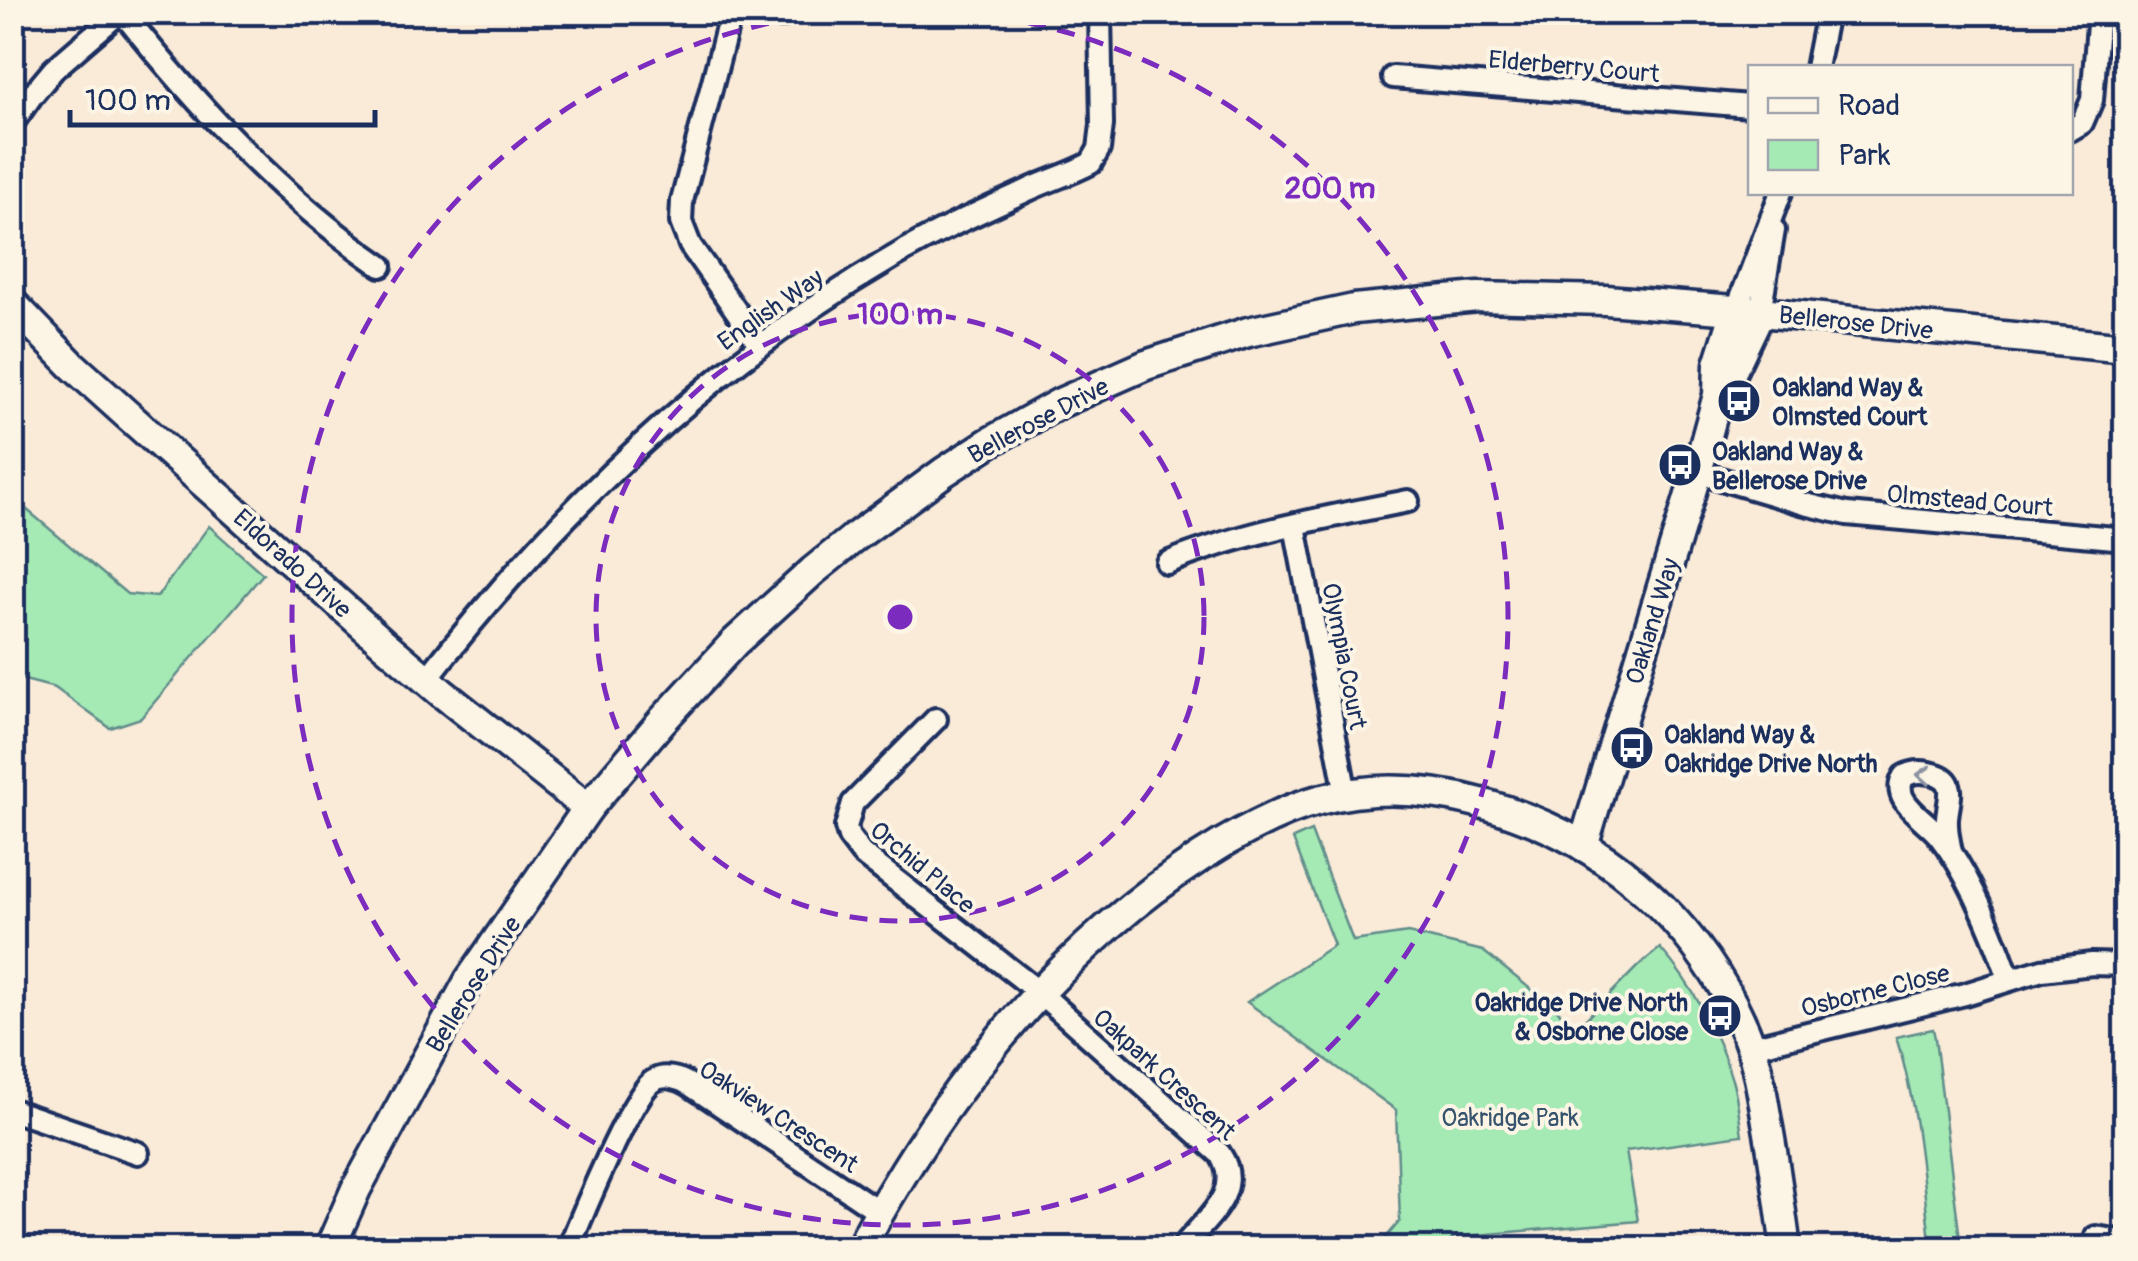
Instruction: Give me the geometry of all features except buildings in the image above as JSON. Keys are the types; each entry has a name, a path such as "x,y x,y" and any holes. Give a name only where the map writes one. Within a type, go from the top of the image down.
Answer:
{"street":[{"path":"12,124 45,79 121,12 199,105 252,160 337,236 381,266"},
{"path":"731,12 682,201 681,222 690,246 760,345"},
{"name":"English Way","path":"426,680 511,575 570,512 667,420 760,345 842,288 920,242 1091,162 1099,149 1102,125 1100,12"},
{"path":"1817,65 1826,12"},
{"path":"2073,128 2082,123 2092,100 2099,12"},
{"name":"Elderberry Court","path":"1393,77 1748,106"},
{"path":"1748,311 1780,195"},
{"name":"Bellerose Drive","path":"330,1248 356,1188 469,981 588,808 662,720 734,643 813,571 884,514 1025,422 1096,386 1214,342 1301,319 1354,309 1478,298 1606,300 2126,348"},
{"name":"Eldorado Drive","path":"12,303 122,411 426,680 588,808"},
{"name":"Oakland Way","path":"1583,846 1718,395 1736,366 1748,311"},
{"name":"Olmstead Court","path":"1697,472 1847,514 2126,539"},
{"path":"1167,564 1208,546 1408,502"},
{"name":"Olympia Court","path":"1295,526 1346,794"},
{"name":"Orchid Place","path":"936,718 853,802 846,827 849,837 862,854 1040,994"},
{"path":"861,1248 917,1150 992,1047 1040,994 1121,917 1197,859 1270,818 1319,800 1381,790 1482,803 1519,815 1583,846 1630,879 1693,942 1729,997 1756,1060 1786,1248"},
{"path":"1951,852 1989,925 2010,978"},
{"name":"Osborne Close","path":"1752,1047 1948,998 2010,978 2067,966 2126,965"},
{"name":"Oakpark Crescent","path":"1040,994 1213,1147 1226,1163 1230,1182 1226,1191 1182,1248"},
{"name":"Oakview Crescent","path":"569,1248 637,1102 652,1082 665,1078 682,1080 880,1212"},
{"path":"12,1110 138,1153"},
{"path":"2096,1237 2126,1242"}],"green space":[{"path":"13,498 127,594 157,597 209,526 263,574 141,718 110,728 55,688 13,677"},
{"name":"Oakridge Park","path":"1311,831 1353,941 1408,933 1483,951 1578,1027 1660,948 1694,994 1719,1045 1734,1087 1742,1135 1626,1151 1638,1221 1454,1237 1444,1248 1377,1248 1400,1221 1396,1110 1247,1002 1334,945 1293,839"},
{"path":"1933,1029 1961,1248 1931,1248 1914,1115 1896,1037"}],"place":[{"name":"Oakland Way & Olmsted Court","path":"1739,401"},
{"name":"Oakland Way & Bellerose Drive","path":"1680,465"},
{"name":"Oakland Way & Oakridge Drive North","path":"1632,748"},
{"name":"Oakridge Drive North & Osborne Close","path":"1720,1016"}]}
